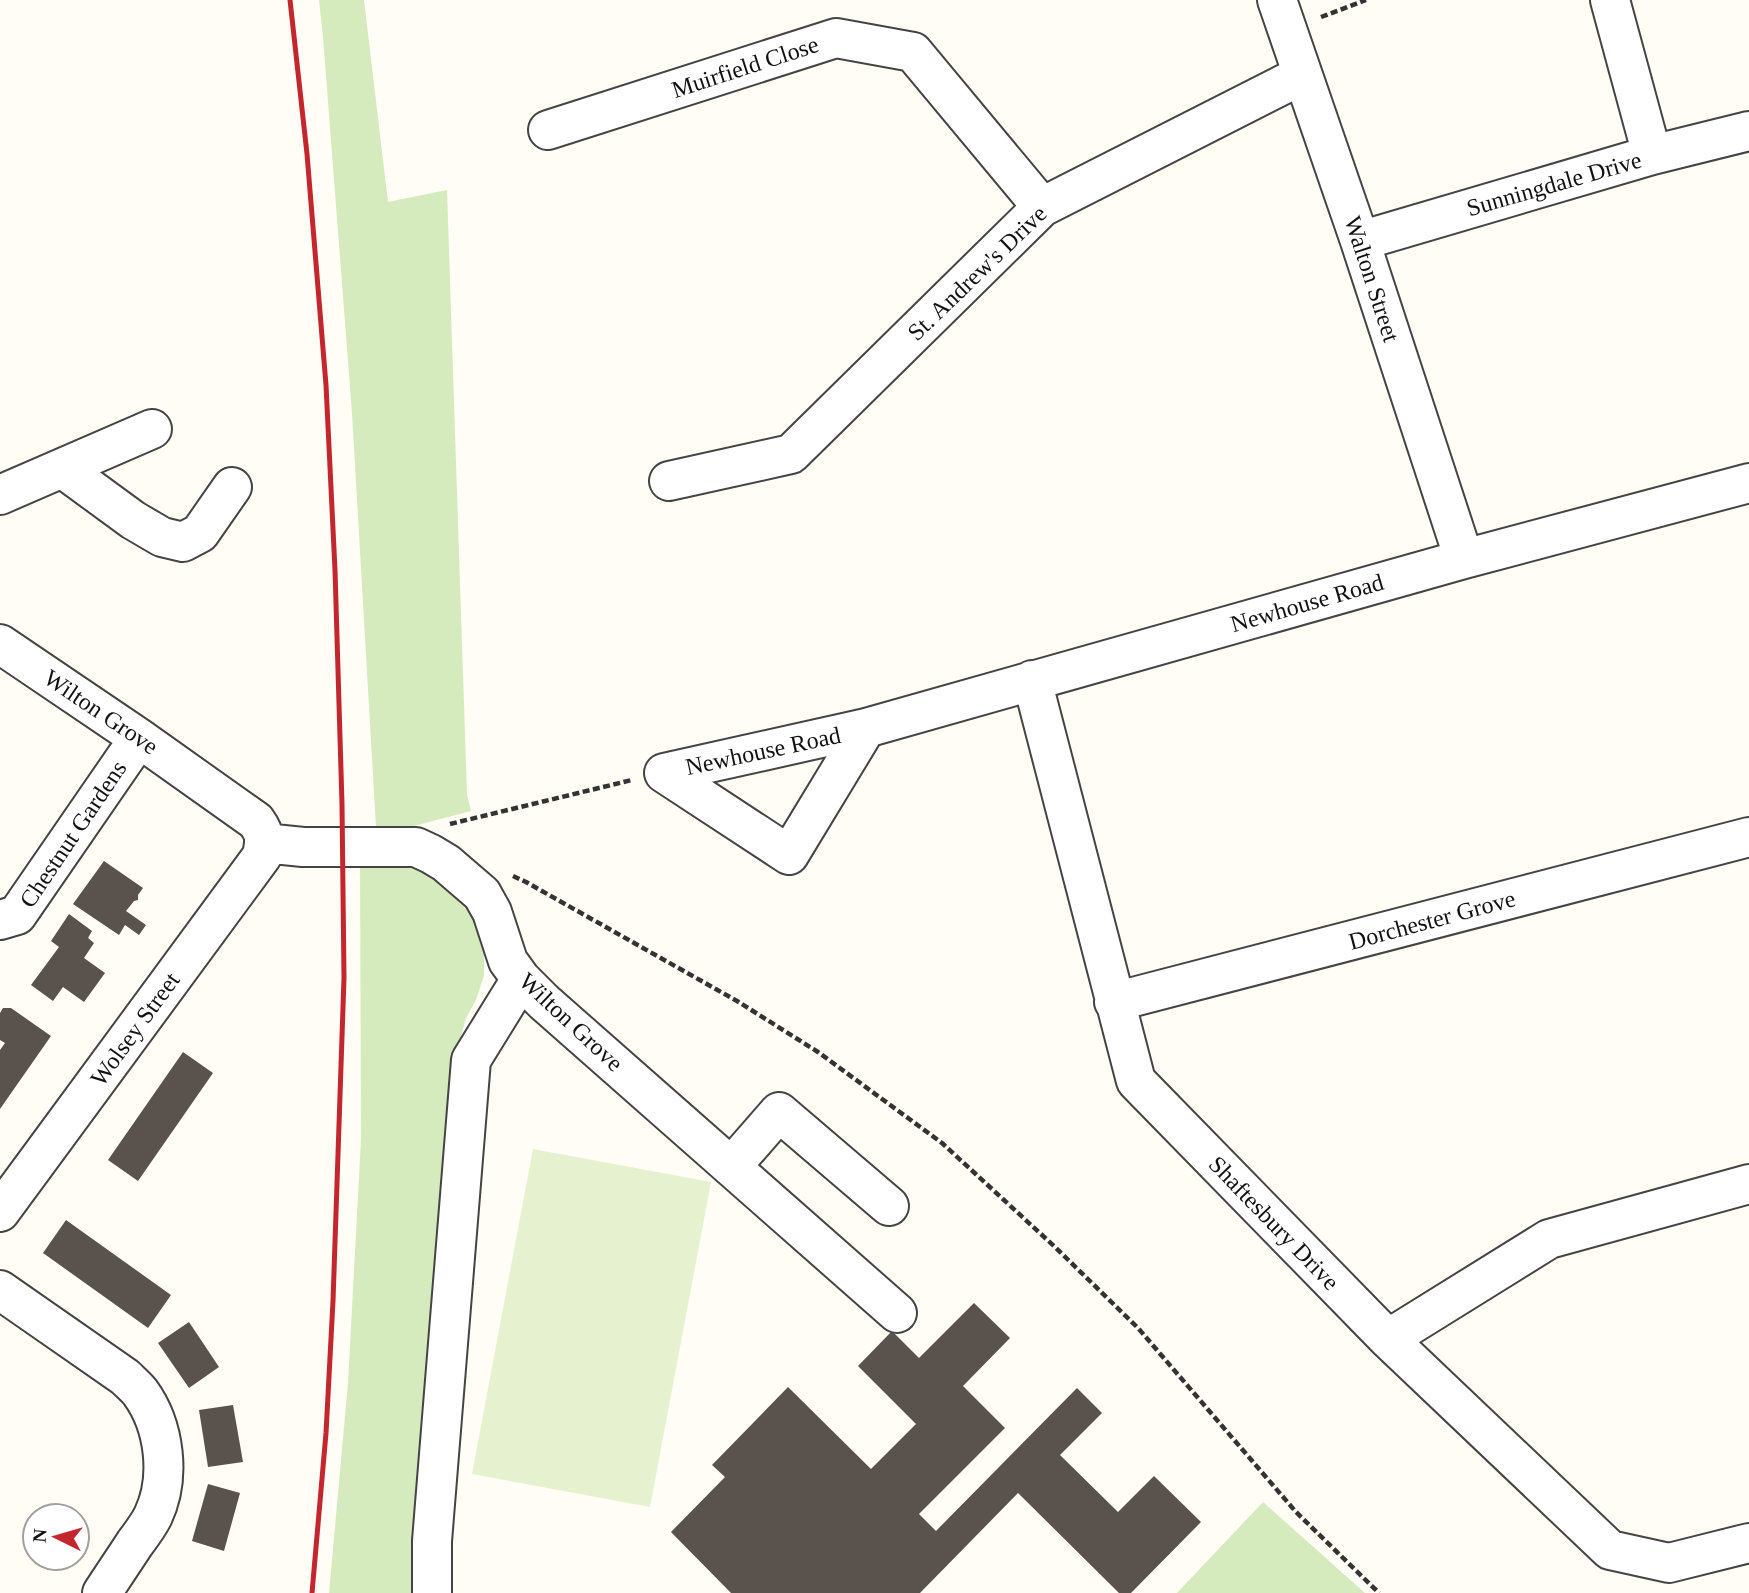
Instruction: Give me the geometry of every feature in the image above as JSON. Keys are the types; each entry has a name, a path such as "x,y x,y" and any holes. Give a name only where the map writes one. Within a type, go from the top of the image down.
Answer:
{"street":[{"path":"1611,0 1653,155"},
{"name":"Walton Street","path":"1281,15 1360,241 1464,559"},
{"name":"Muirfield Close","path":"548,130 836,38 912,52 1042,207"},
{"name":"St. Andrew's Drive","path":"669,481 791,454 1042,207 1302,75"},
{"name":"Sunningdale Drive","path":"1360,241 1653,155 1749,131"},
{"path":"0,495 152,429"},
{"path":"62,468 133,520 162,537 183,542 200,533 232,487"},
{"name":"Newhouse Road","path":"664,773 866,728 1464,559 1749,483"},
{"name":"Wilton Grove","path":"0,644 256,821 264,832 264,844 303,847 416,847 446,863 482,894 492,912 508,961 521,979 544,1002 897,1313"},
{"name":"Shaftesbury Drive","path":"1032,680 1136,1081 1388,1339 1610,1550 1669,1563 1749,1543"},
{"name":"Newhouse Road","path":"664,773 789,855 866,728"},
{"name":"Chestnut Gardens","path":"0,920 18,915 139,738"},
{"name":"Dorchester Grove","path":"1114,1003 1749,837"},
{"name":"Wolsey Street","path":"0,1212 262,856 264,844"},
{"path":"432,1593 432,1541 471,1060 521,979"},
{"path":"731,1167 779,1112 889,1206"},
{"path":"1388,1339 1549,1239 1749,1184"},
{"path":"0,1290 125,1377 140,1392 159,1434 164,1475 153,1517 102,1593"}],"path":[{"path":"1281,15 1366,0"},
{"path":"416,847 420,832 664,773"},
{"path":"506,874 526,882 737,1001 818,1052 942,1143 1138,1328 1296,1512 1379,1593"}],"green space":[{"path":"319,0 364,0 388,202 447,190 467,795 471,811 410,827 376,827 352,413"},
{"path":"360,861 405,861 450,881 476,919 484,950 484,975 476,1000 466,1018 451,1072 415,1593 329,1593 348,1383 361,1140"},
{"path":"533,1149 711,1182 650,1507 472,1474"},
{"path":"1263,1502 1365,1593 1177,1593"}],"building":[{"path":"104,861 143,888 138,900 126,911 146,925 139,935 125,925 119,935 73,904"},
{"path":"69,914 92,931 88,938 94,943 84,958 105,973 84,1002 63,987 53,1001 31,985 59,947 51,941"},
{"path":"3,1008 11,1008 51,1036 0,1109 0,1050 5,1043 0,1040 0,1013"},
{"path":"183,1052 213,1073 138,1181 108,1160"},
{"path":"66,1220 171,1295 148,1328 43,1253"},
{"path":"974,1303 1010,1338 963,1386 1005,1428 919,1514 936,1531 1077,1388 1102,1413 1060,1455 1118,1512 1154,1476 1201,1522 1131,1593 1119,1593 1018,1493 920,1593 731,1593 671,1532 725,1477 712,1465 788,1387 871,1469 916,1424 858,1366 892,1331 919,1358"},
{"path":"189,1322 219,1367 189,1388 158,1343"},
{"path":"233,1405 243,1462 208,1467 199,1410"},
{"path":"208,1484 240,1493 224,1551 192,1541"}],"railway":[{"path":"290,0 307,154 326,385 342,804 344,978 333,1301 326,1433 312,1593"}]}
